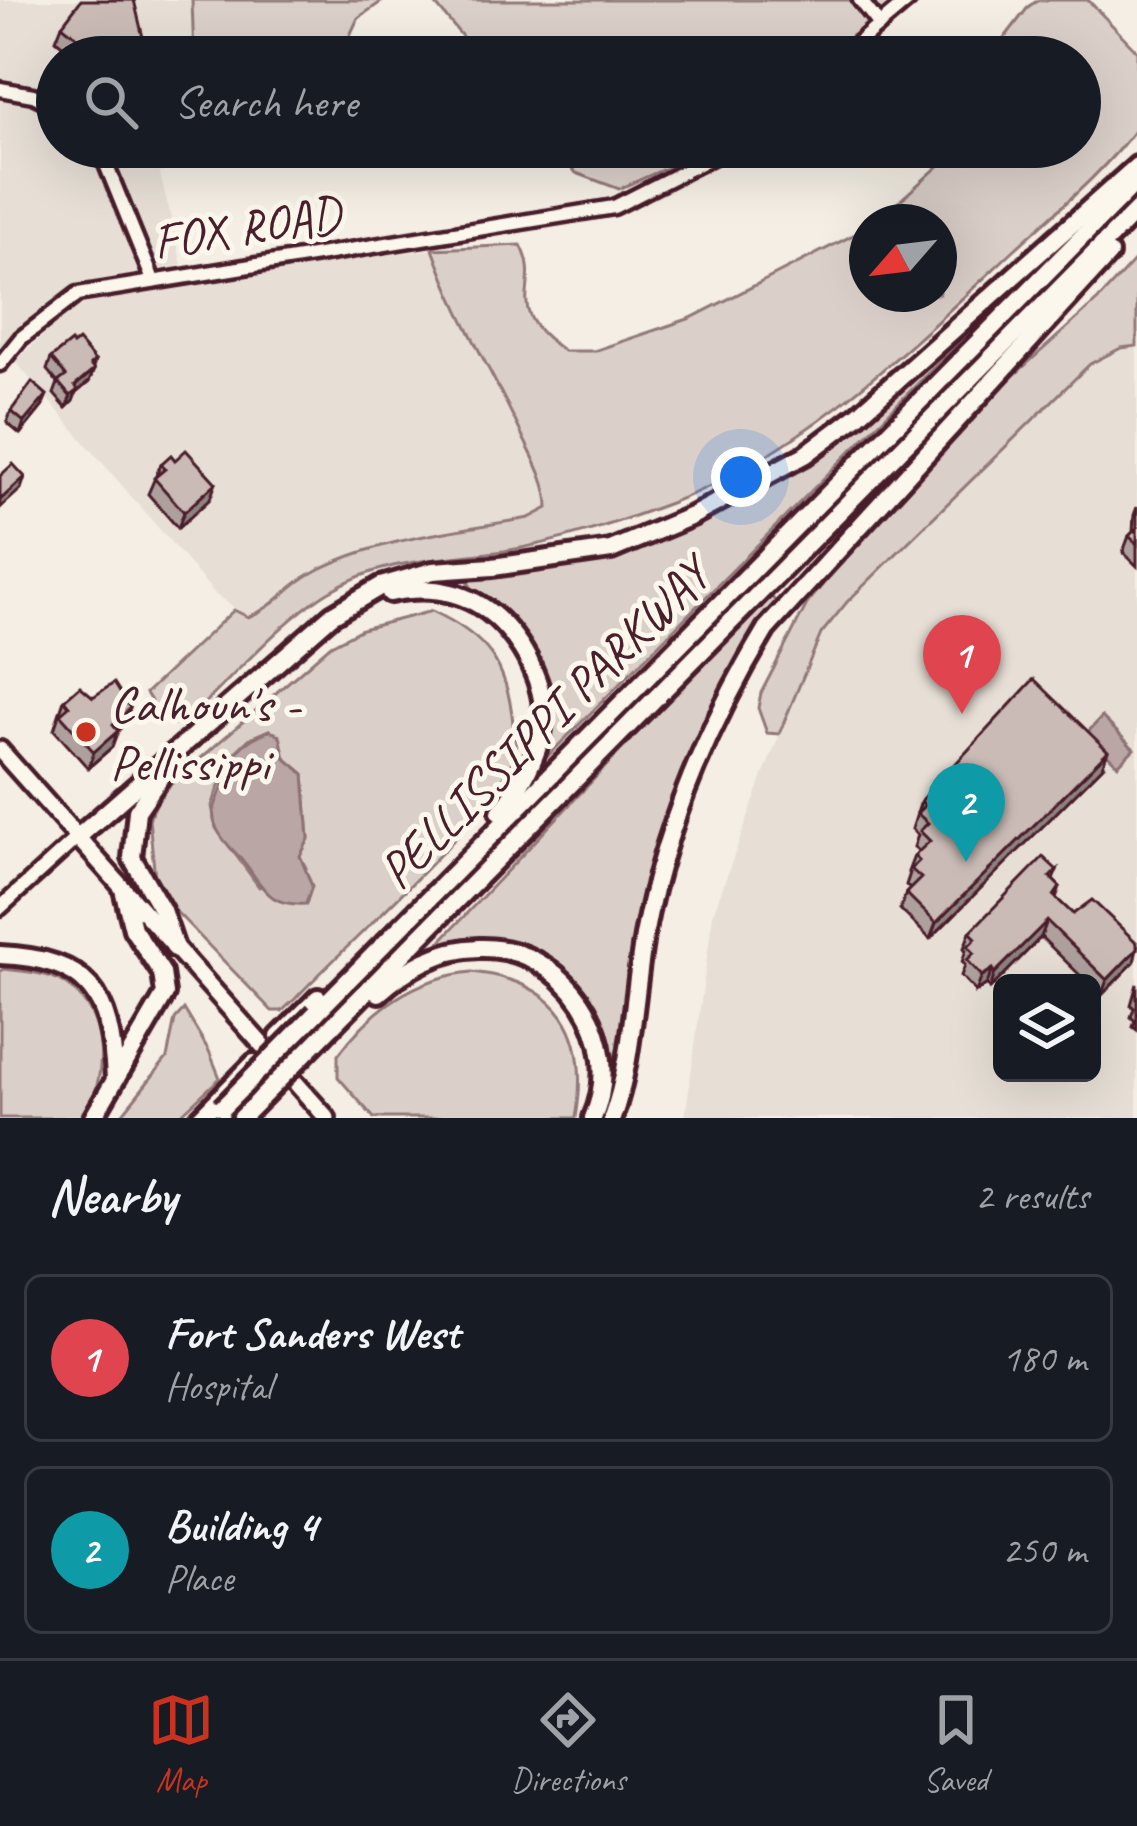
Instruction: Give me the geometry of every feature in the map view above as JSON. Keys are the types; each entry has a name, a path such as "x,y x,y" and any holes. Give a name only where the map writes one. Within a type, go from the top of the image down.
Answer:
{"highway":[{"path":"78,838 332,615 381,586 434,571 611,550 692,517 805,454 858,415 1137,166"},
{"name":"PELLISSIPPI PARKWAY","path":"217,1113 1137,181"},
{"name":"PELLISSIPPI PARKWAY","path":"241,1118 1137,210"},
{"path":"611,1118 662,863 702,748 742,668 766,629 1137,224"},
{"path":"176,948 162,910 132,858 136,811 154,782 358,606 380,596 422,588 463,596 490,609 512,631 538,679 543,712 539,745 528,771 500,813 200,1118"},
{"path":"93,1118 165,994 162,973 133,929 122,889"},
{"path":"331,1028 349,1022 404,970 480,948 516,953 562,976 596,1025 604,1067 592,1118"},
{"path":"0,955 34,956 65,966 97,993 113,1033 115,1079"},
{"path":"250,1118 262,1097"}],"main road":[{"path":"0,751 327,1118"}],"street":[{"path":"860,0 880,25"},
{"path":"867,36 909,0"},
{"path":"0,88 36,97"},
{"path":"108,168 153,280"},
{"name":"FOX ROAD","path":"0,364 20,338 79,294 614,207 691,168"},
{"path":"0,908 78,838"}],"shaded area":[{"path":"0,0 192,0 193,36 36,36 36,168 176,168 160,173 182,265 101,279 67,292 0,352"},
{"path":"192,0 384,0 358,18 350,36 193,36"},
{"path":"432,0 897,0 855,36 462,36"},
{"path":"1039,0 1088,0 1137,51 1137,127 1101,168 1101,36 1006,36"},
{"path":"572,168 666,168 619,189"},
{"path":"936,168 1101,168 957,303 957,204 896,204"},
{"path":"849,237 849,312 948,312 811,426 719,482 609,525 546,543 414,562 349,581 292,619 187,721 177,725 162,719 146,693 234,610 248,617 257,613 310,574 362,552 417,537 529,518 548,508 536,463 433,249 521,245 529,274 528,309 544,335 564,351 594,351 691,318"},
{"path":"433,249 543,481 548,508 530,518 377,546 307,575 267,610 248,617 216,595 15,361 70,310 124,290"},
{"path":"1137,258 1137,346 1121,348 1090,364 847,602 821,634 779,734 767,733 758,708 761,693 807,604 872,523 1010,379"},
{"path":"965,326 971,327 950,351 544,760 548,702 540,666 521,634 478,596 467,579 621,549 785,471"},
{"path":"1137,346 1137,1118 685,1118 713,914 821,634 847,602 1090,364 1121,348"},
{"path":"769,594 776,602 706,726 676,792 653,860 639,916 616,1088 611,1087 596,1014 532,957 432,950"},
{"path":"432,611 467,631 499,668 510,702 516,750 484,805 454,840 295,999 282,1011 272,1011 162,897 155,878 149,819 162,792 331,645 362,629","holes":["269,730 285,758 304,774 309,838 300,856 306,868 259,887 216,828 212,806 229,758 250,738"]},
{"path":"1102,717 1134,749 1118,765 1086,734"},
{"path":"270,730 280,736 285,758 304,774 309,839 300,856 312,886 306,904 270,895 223,839 214,819 235,754"},
{"path":"0,971 62,981 92,1015 100,1068 83,1118 0,1118"},
{"path":"472,972 527,987 562,1016 578,1060 576,1118 374,1118 338,1077 338,1055 380,1010 431,981"},
{"path":"184,1009 220,1078 177,1118 119,1118 167,1058 175,1019"}],"building":[{"path":"81,0 134,0 143,36 76,36 62,25"},
{"path":"78,341 95,361 90,365 94,370 70,396 58,382 66,376 51,358"},
{"path":"32,382 47,395 24,422 11,411"},
{"path":"186,450 216,483 184,512 154,478 171,455 175,460"},
{"path":"13,464 25,477 0,500 0,476"},
{"path":"1034,679 1108,751 936,923 906,893 921,878 911,869 919,861 914,856 930,841 920,831 928,823 917,813 925,805 921,801"},
{"name":"Calhoun's - Pellissippi","path":"114,683 130,708 113,725 118,731 94,752 60,714 69,706 64,700 80,686 93,697"},
{"path":"1043,857 1057,870 1050,877 1060,887 1054,896 1073,914 1092,900 1137,943 1137,949 1107,980 1047,921 995,973 993,969 982,976 967,960 974,953 968,946 976,938 970,932"}],"place":[{"name":"Fort Sanders West","path":"962,714"},
{"name":"Calhoun's - Pellissippi","path":"86,732"},
{"name":"Building 4","path":"966,862"}]}
